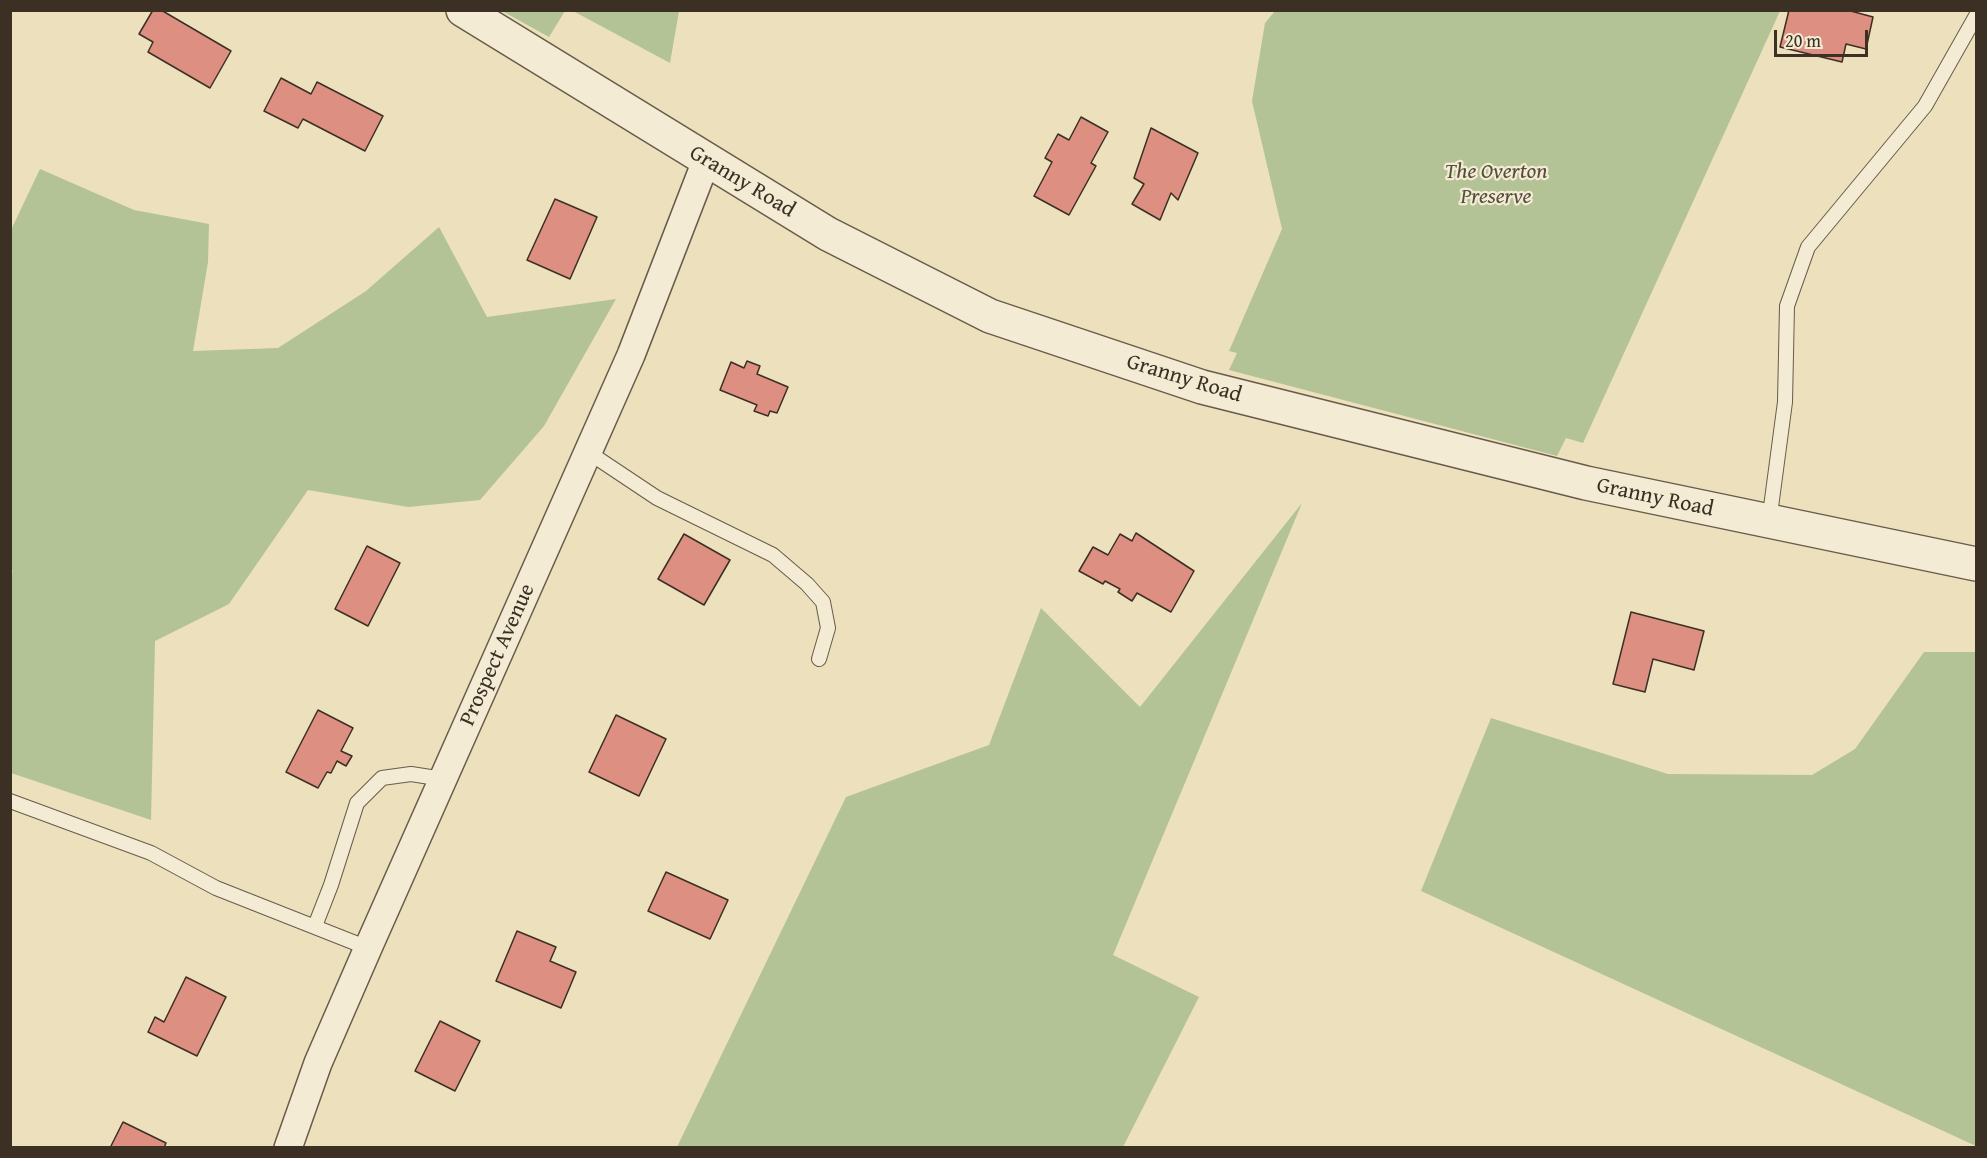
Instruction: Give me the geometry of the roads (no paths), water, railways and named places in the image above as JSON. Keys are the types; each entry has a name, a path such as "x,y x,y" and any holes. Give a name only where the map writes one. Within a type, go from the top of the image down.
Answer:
{"street":[{"name":"Granny Road","path":"463,10 828,234 990,316 1202,387 1586,483 1977,564"},
{"name":"Prospect Avenue","path":"288,1148 318,1063 442,778 631,355 706,161"}],"lane":[{"path":"1769,522 1785,402 1787,306 1808,247 1925,106 1977,16"},
{"path":"588,452 657,498 773,555 807,584 823,602 828,628 819,659"},
{"path":"315,926 331,885 357,803 381,778 411,774 442,778"},
{"path":"10,801 151,853 216,888 368,948"}],"park label":[{"name":"The Overton Preserve","path":"1496,184"}]}
